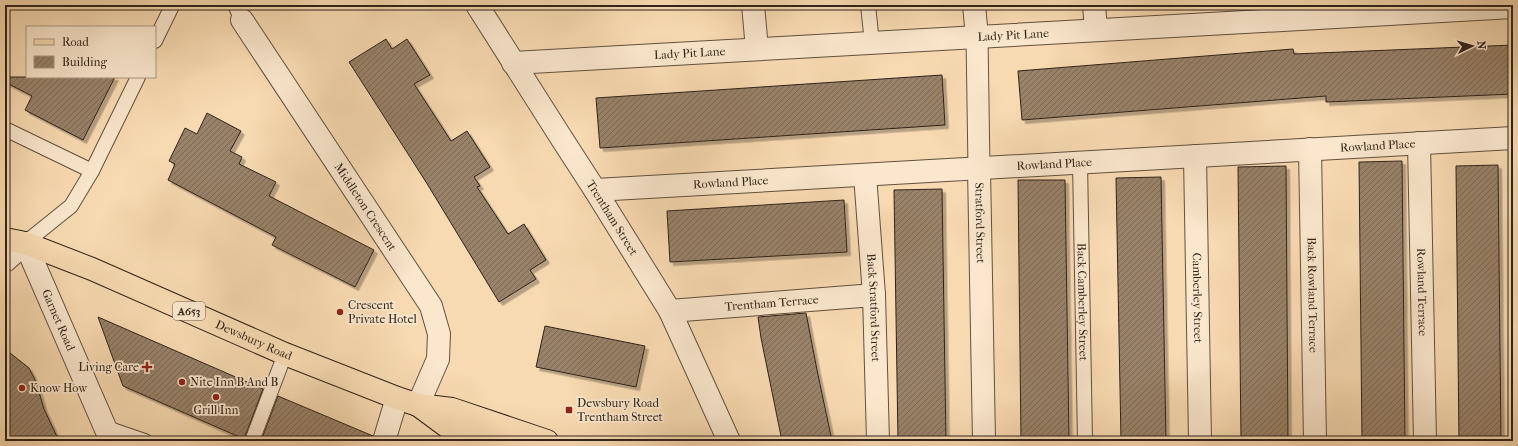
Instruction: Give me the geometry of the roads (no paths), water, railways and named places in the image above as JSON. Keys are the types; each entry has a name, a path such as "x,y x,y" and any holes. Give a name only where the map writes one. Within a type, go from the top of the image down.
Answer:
{"main road":[{"name":"Dewsbury Road","path":"5,221 15,241 92,269 286,354 418,406 452,409 547,441"},
{"name":"Dewsbury Road","path":"418,406 449,428 489,441"}],"street":[{"name":"Trentham Street","path":"476,5 596,190 670,311 729,441"},
{"path":"753,5 757,49"},
{"name":"Stratford Street","path":"974,5 977,37 984,441"},
{"path":"1094,5 1096,30"},
{"name":"Lady Pit Lane","path":"513,63 1513,7"},
{"name":"Middleton Crescent","path":"238,12 431,306 439,334 438,359 418,406"},
{"name":"Rowland Place","path":"596,190 1513,138"},
{"name":"Rowland Terrace","path":"1419,143 1425,441"},
{"name":"Back Rowland Terrace","path":"1310,149 1315,441"},
{"name":"Camberley Street","path":"1195,156 1200,441"},
{"name":"Back Stratford Street","path":"865,174 874,295 878,441"},
{"path":"5,261 15,241"},
{"name":"Garnet Road","path":"15,241 107,434"},
{"name":"Trentham Terrace","path":"670,311 874,295"},
{"path":"384,441 396,398"}],"lane":[{"path":"868,5 872,43"},
{"path":"156,39 172,6"},
{"path":"15,241 71,206 92,171 138,78"},
{"path":"5,129 92,171"},
{"name":"Back Camberley Street","path":"1080,162 1086,441"},
{"path":"252,441 286,354"},
{"path":"107,434 145,441"}],"place":[{"name":"Crescent Private Hotel","path":"340,312"},
{"name":"Living Care","path":"147,367"},
{"name":"Nite Inn B And B","path":"182,382"},
{"name":"Know How","path":"22,388"},
{"name":"Grill Inn","path":"216,397"},
{"name":"Dewsbury Road Trentham Street","path":"569,410"}]}
